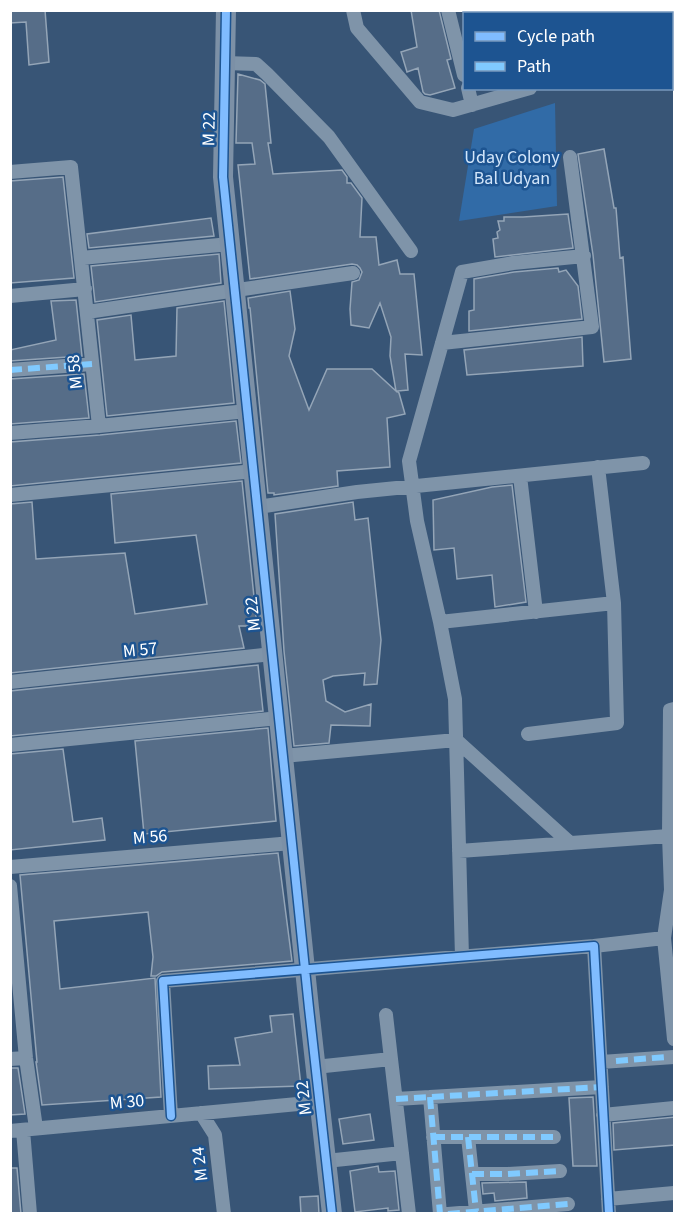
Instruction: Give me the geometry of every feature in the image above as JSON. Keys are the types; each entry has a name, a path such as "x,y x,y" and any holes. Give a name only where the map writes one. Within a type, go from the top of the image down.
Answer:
{"street":[{"name":"M 22","path":"226,10 223,177 332,1214"},
{"path":"353,10 357,28 420,102 453,110 523,90"},
{"path":"448,10 463,67"},
{"path":"542,12 552,10"},
{"path":"225,63 256,64 329,137 411,251"},
{"path":"468,90 472,105"},
{"path":"442,344 592,327 570,157"},
{"name":"M 58","path":"10,172 71,167 99,426"},
{"path":"81,258 230,244"},
{"path":"462,957 455,699 417,521 409,461 462,272 513,263 584,256"},
{"path":"87,312 353,273"},
{"path":"10,296 85,289"},
{"path":"10,370 92,364"},
{"path":"10,433 247,411"},
{"path":"258,507 357,492 643,464"},
{"path":"528,734 617,723 614,603 598,467"},
{"path":"10,495 254,471"},
{"path":"520,476 536,612"},
{"path":"440,622 614,603"},
{"name":"M 57","path":"10,682 272,654"},
{"path":"675,709 670,710 671,890 664,938 671,978 675,1040"},
{"path":"10,745 279,718"},
{"path":"283,756 456,740 570,843"},
{"path":"459,851 669,836"},
{"name":"M 56","path":"10,867 292,843"},
{"path":"10,886 26,1058 23,1130 30,1214"},
{"path":"171,1116 163,981 594,946 664,938"},
{"path":"594,946 609,1206 675,1193"},
{"path":"386,1015 409,1214"},
{"path":"601,1062 675,1057"},
{"path":"10,1059 26,1058"},
{"path":"315,1067 391,1059"},
{"path":"396,1099 602,1087"},
{"path":"430,1097 440,1214"},
{"name":"M 30","path":"23,1130 320,1102"},
{"path":"603,1115 675,1108"},
{"name":"M 24","path":"201,1113 214,1135 224,1214"},
{"path":"433,1137 554,1137"},
{"path":"468,1137 476,1211"},
{"path":"326,1161 402,1153"},
{"path":"472,1174 560,1171"},
{"path":"448,1214 568,1204"}],"green space":[{"name":"Uday Colony Bal Udyan","path":"555,103 557,206 459,221 474,129"}],"building":[{"path":"10,10 45,10 49,62 29,65 26,22 10,23"},
{"path":"411,10 439,10 451,59 447,60 455,88 430,95 425,94 418,68 407,72 401,52 417,47"},
{"path":"238,74 260,80 265,84 271,143 268,143 273,174 342,170 347,177 347,183 351,183 362,198 360,237 376,237 379,265 397,260 400,274 414,274 422,355 405,354 408,390 397,391 405,414 387,418 390,467 337,471 338,486 274,495 274,493 268,493 248,298 290,291 295,329 289,356 309,410 327,369 372,369 396,391 390,356 391,337 380,303 369,328 351,325 352,282 359,280 362,272 357,265 250,279 238,165 255,164 252,143 236,143"},
{"path":"604,149 614,208 616,208 620,258 623,257 631,359 604,362 593,255 578,154"},
{"path":"63,177 74,278 10,283 10,181"},
{"path":"568,214 573,248 495,257 493,239 498,238 497,232 500,230 498,221 504,221 504,217"},
{"path":"211,218 214,236 89,248 87,234"},
{"path":"219,254 221,283 95,302 91,266"},
{"path":"558,268 559,272 566,270 578,286 582,319 469,331 469,311 474,310 474,279"},
{"path":"76,300 82,356 10,361 10,350 56,340 51,301"},
{"path":"224,301 234,403 107,416 97,320 131,315 135,360 176,356 177,308"},
{"path":"582,337 583,366 467,375 464,350"},
{"path":"84,374 89,418 10,424 10,379"},
{"path":"236,421 241,463 10,486 10,442"},
{"path":"242,481 257,626 239,626 244,648 10,673 10,504 32,502 36,559 125,553 135,614 207,604 196,535 115,543 111,494"},
{"path":"512,485 526,602 495,607 492,575 457,579 454,548 434,550 433,500"},
{"path":"353,502 355,520 368,518 381,640 377,684 364,685 365,673 333,676 323,680 326,701 345,712 371,704 370,726 331,725 329,743 294,746 284,651 275,514"},
{"path":"258,665 263,711 10,736 10,691"},
{"path":"268,728 276,821 144,834 135,741"},
{"path":"63,749 73,822 102,818 105,840 10,850 10,754"},
{"path":"278,853 292,961 162,972 151,976 153,957 148,912 54,921 60,989 155,978 161,1097 42,1105 36,1062 20,875"},
{"path":"293,1014 301,1086 209,1089 208,1066 240,1065 235,1038 272,1032 270,1016"},
{"path":"10,1068 18,1068 25,1114 10,1115"},
{"path":"593,1097 597,1166 573,1166 569,1098"},
{"path":"370,1114 374,1140 343,1144 339,1119"},
{"path":"675,1117 675,1145 614,1150 613,1123"},
{"path":"378,1166 379,1172 395,1171 399,1210 388,1211 388,1208 355,1212 350,1171"},
{"path":"10,1168 17,1168 21,1214 10,1214"},
{"path":"526,1182 527,1198 495,1201 494,1193 483,1194 482,1183"},
{"path":"318,1196 319,1214 301,1214 300,1197"}],"marked path":[{"path":"10,370 92,364"},
{"path":"616,1061 666,1057"},
{"path":"396,1099 602,1087"},
{"path":"430,1097 440,1214"},
{"path":"433,1137 554,1137"},
{"path":"468,1137 476,1211"},
{"path":"472,1174 560,1171"},
{"path":"448,1214 568,1204"}],"cycle path":[{"path":"226,10 223,177 332,1214"},
{"path":"171,1116 163,981 594,946 609,1214"}]}
